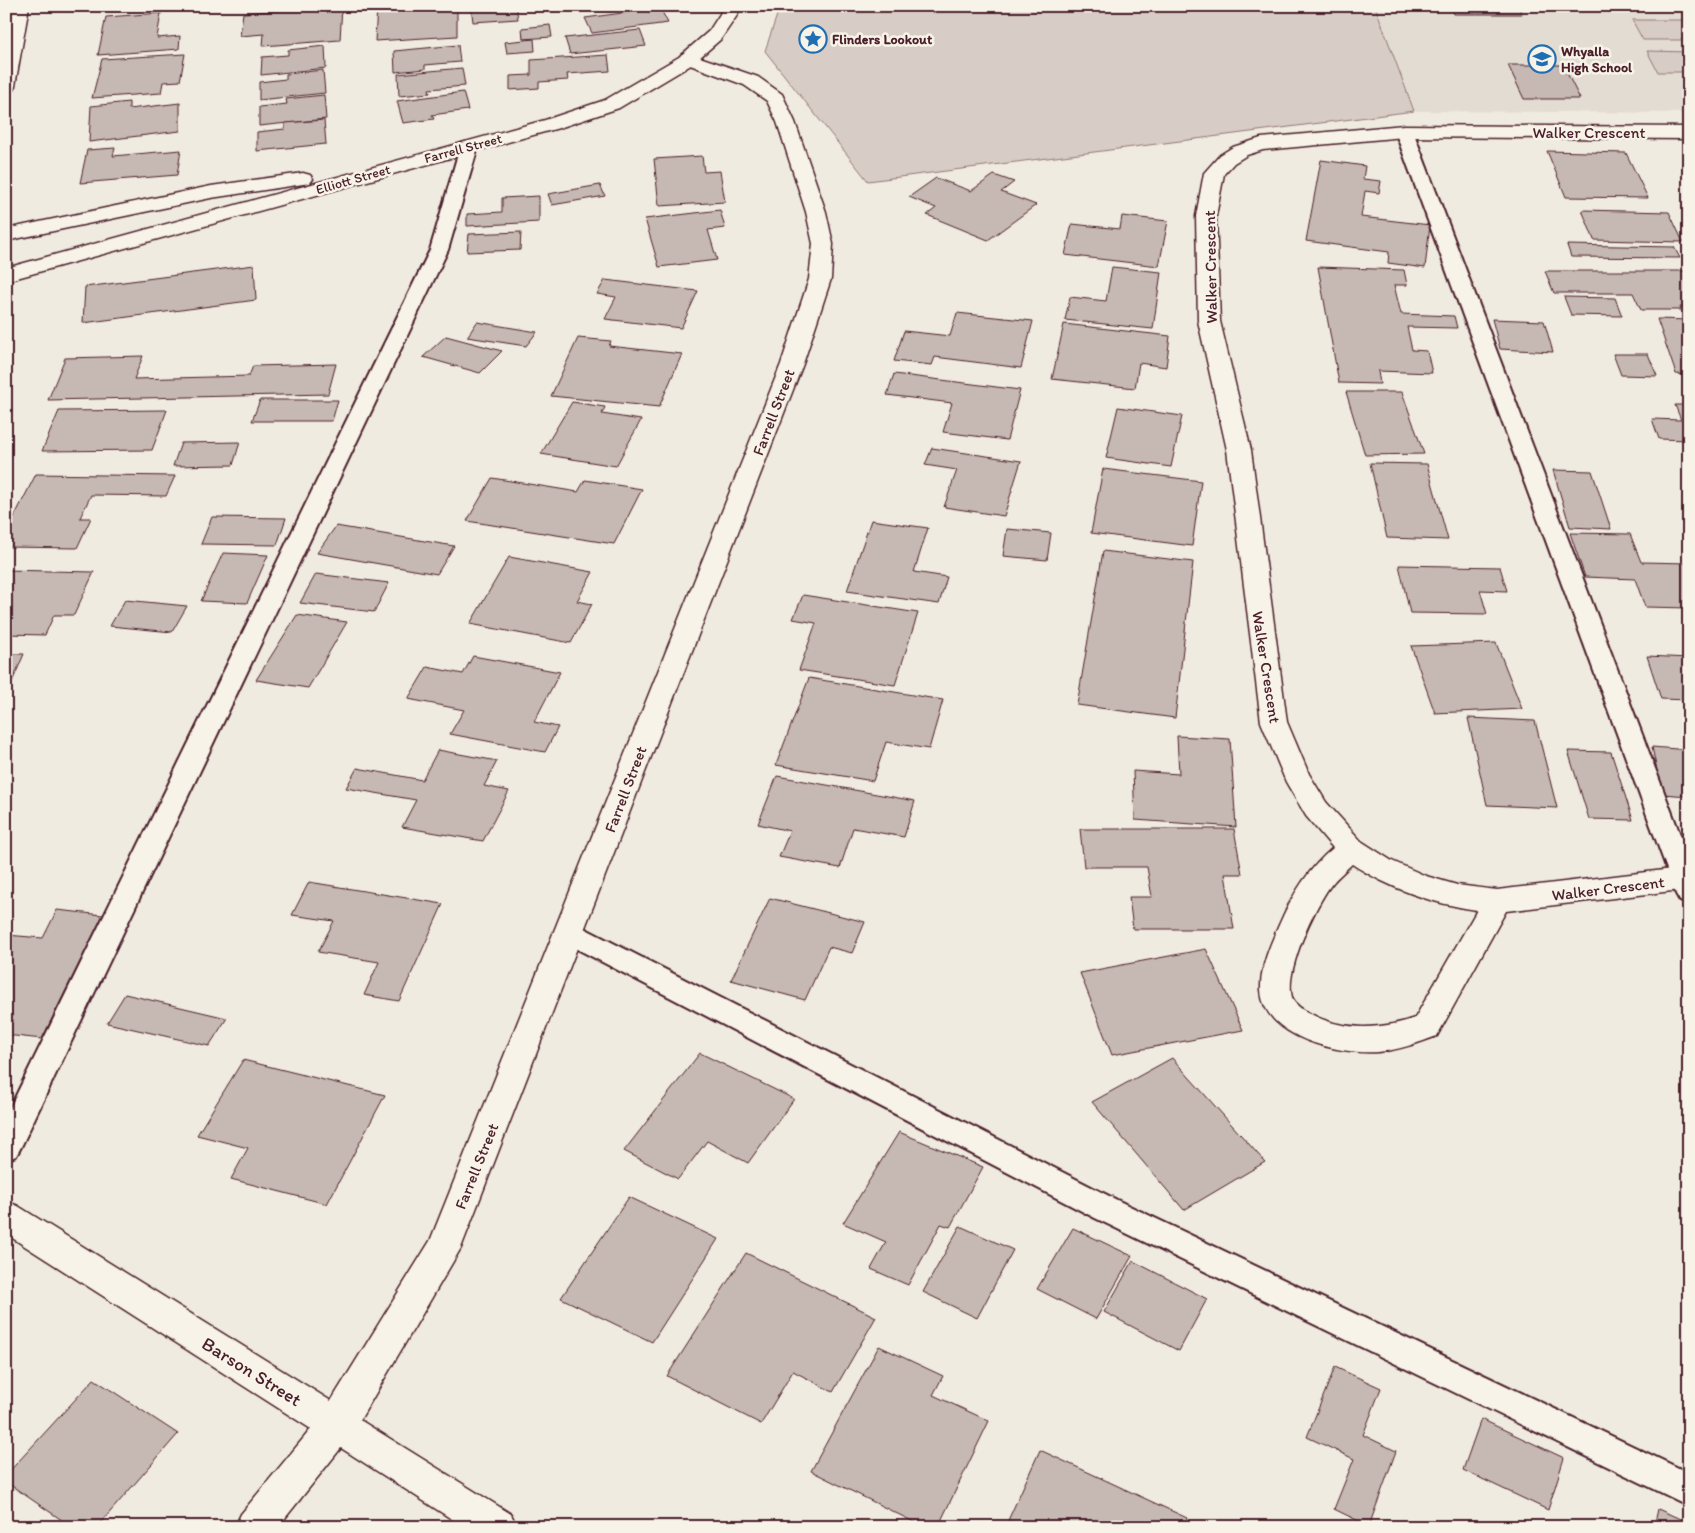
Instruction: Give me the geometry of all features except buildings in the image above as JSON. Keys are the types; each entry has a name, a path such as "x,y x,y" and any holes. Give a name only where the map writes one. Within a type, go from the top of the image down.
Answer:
{"street":[{"path":"6,7 10,6"},
{"path":"6,86 20,6"},
{"name":"Farrell Street","path":"401,166 612,104 688,58 716,35 729,14 731,6"},
{"name":"Farrell Street","path":"254,1527 337,1425 444,1248 792,364 820,278 822,244 816,212 786,122 775,98 751,81 688,58"},
{"name":"Walker Crescent","path":"1687,884 1497,901 1457,896 1417,884 1382,869 1351,849 1316,809 1296,774 1274,722 1239,450 1209,321 1206,216 1214,173 1227,159 1240,151 1261,144 1404,131 1689,133"},
{"name":"Elliott Street","path":"6,235 211,192 401,166"},
{"name":"Elliott Street","path":"6,275 401,166"},
{"path":"1351,849 1320,878 1287,940 1280,962 1276,988 1279,1004 1290,1017 1311,1029 1358,1039 1387,1040 1426,1026 1497,901"},
{"name":"Barson Street","path":"6,1216 498,1527"}],"lane":[{"path":"1404,131 1687,884"},
{"path":"6,1147 439,250 469,147"},
{"path":"568,932 1106,1209 1689,1490"}],"shaded area":[{"path":"780,6 1375,6 1414,111 868,181 765,51"},
{"name":"Whyalla High School","path":"1375,6 1689,6 1689,113 1414,111"},
{"path":"1632,20 1689,20 1689,40 1643,40"},
{"path":"1647,51 1689,52 1689,72 1658,72"}],"place":[{"name":"Flinders Lookout","path":"813,39"},
{"name":"Whyalla High School","path":"1542,59"}]}
